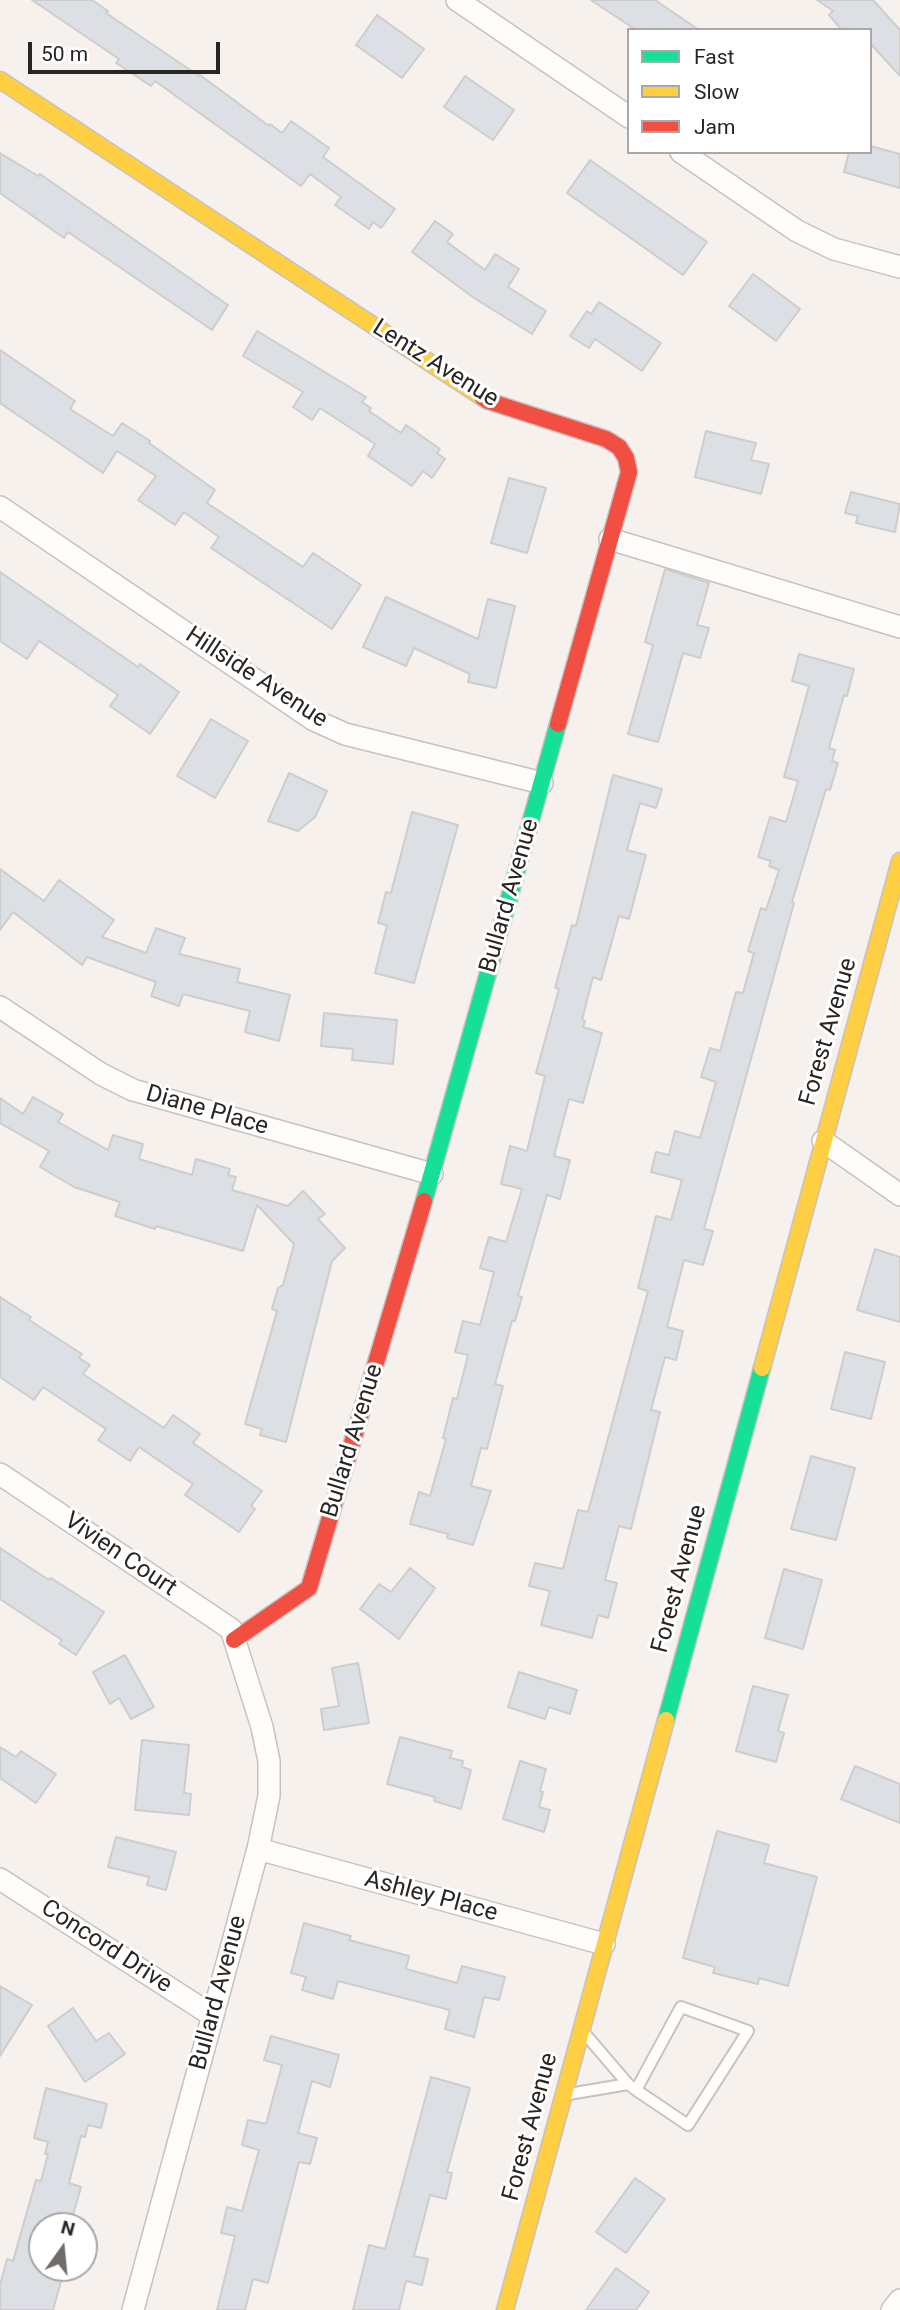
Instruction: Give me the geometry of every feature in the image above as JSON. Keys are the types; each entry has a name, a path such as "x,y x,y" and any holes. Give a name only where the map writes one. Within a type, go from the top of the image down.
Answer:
{"street":[{"path":"457,0 627,116"},
{"name":"Lentz Avenue","path":"0,80 488,401 606,439 619,447 626,457 629,472 610,539"},
{"path":"684,154 797,231 834,249 900,267"},
{"name":"Hillside Avenue","path":"0,507 314,720 345,734 542,783"},
{"path":"610,539 900,627"},
{"name":"Bullard Avenue","path":"134,2310 258,1849 269,1796 269,1761 262,1727 234,1640 309,1588 432,1174 610,539"},
{"name":"Forest Avenue","path":"505,2310 900,861"},
{"name":"Diane Place","path":"0,1007 101,1074 133,1090 432,1174"},
{"path":"822,1141 900,1195"},
{"name":"Vivien Court","path":"0,1474 231,1629 234,1640"},
{"name":"Ashley Place","path":"258,1849 604,1944"},
{"name":"Concord Drive","path":"0,1879 213,2016"},
{"path":"892,2310 900,2300"}],"lane":[{"path":"581,2029 632,2087 688,2125 748,2031 681,2007 632,2087"},
{"path":"563,2095 632,2087"}],"building":[{"path":"32,0 92,0 108,11 106,13 200,75 269,126 270,124 282,133 291,121 329,148 323,157 395,209 381,228 373,222 369,229 335,205 341,197 310,174 301,186 155,81 151,86 116,63 119,59"},
{"path":"591,0 655,0 696,28 633,28"},
{"path":"817,0 873,0 900,30 900,76 872,45 872,28 840,28 829,15 833,11"},
{"path":"377,15 424,49 402,78 356,45"},
{"path":"465,76 514,110 493,140 444,107"},
{"path":"872,147 900,154 900,188 844,172 848,154 872,154"},
{"path":"0,153 38,176 40,174 228,305 212,330 68,232 64,238 0,193"},
{"path":"590,160 707,242 683,275 567,193"},
{"path":"435,221 453,234 447,242 485,270 495,254 519,269 508,287 546,311 532,334 474,298 412,252"},
{"path":"753,274 800,309 776,341 729,306"},
{"path":"599,302 661,343 642,371 595,339 589,348 570,336 587,311 591,314"},
{"path":"257,331 366,397 362,402 371,408 369,411 401,433 406,425 440,449 437,453 445,459 432,478 423,471 412,486 368,456 375,444 320,408 312,420 293,407 303,392 243,356"},
{"path":"0,350 75,401 70,409 113,436 122,423 150,441 149,443 215,490 207,503 303,567 313,553 361,585 332,629 211,548 219,537 184,512 175,525 138,500 156,476 117,451 103,473 0,403"},
{"path":"706,431 756,443 751,460 769,464 761,494 695,477"},
{"path":"509,478 546,488 527,553 491,543"},
{"path":"851,492 900,504 895,532 856,523 858,516 845,513"},
{"path":"665,569 709,583 697,625 709,628 700,658 683,653 658,742 628,734 653,645 645,642"},
{"path":"0,572 179,692 150,734 110,706 118,695 39,641 27,659 0,641"},
{"path":"386,597 478,639 488,599 515,606 496,688 468,682 470,674 414,648 406,666 363,647"},
{"path":"799,654 854,669 829,748 835,750 832,761 838,763 830,790 826,789 792,902 794,903 704,1229 713,1231 703,1265 684,1260 667,1327 683,1331 676,1360 665,1357 651,1410 660,1412 631,1529 619,1526 605,1580 617,1583 608,1618 598,1615 592,1638 541,1625 550,1591 529,1586 535,1563 563,1569 578,1510 588,1512 648,1291 638,1288 656,1216 671,1220 682,1180 651,1172 656,1152 669,1155 675,1131 700,1138 716,1082 701,1077 710,1048 720,1051 736,992 743,993 754,953 748,951 761,908 766,910 779,870 769,866 771,861 758,857 770,817 786,822 798,781 784,777 809,686 792,681"},
{"path":"211,719 248,741 215,798 177,776"},
{"path":"289,773 327,791 315,817 298,831 268,821"},
{"path":"613,775 662,789 656,808 640,803 627,850 646,855 629,919 619,916 601,980 593,977 582,1020 585,1021 583,1027 602,1033 583,1103 569,1099 554,1156 570,1160 560,1199 547,1195 518,1296 522,1297 515,1321 512,1321 495,1384 503,1386 487,1449 481,1448 471,1486 491,1491 473,1545 447,1538 448,1534 410,1524 419,1492 430,1496 446,1439 443,1438 453,1398 457,1399 468,1355 455,1352 463,1321 480,1325 494,1272 480,1268 489,1237 506,1242 522,1189 501,1184 510,1146 527,1151 545,1076 536,1073 559,989 555,988 572,925 576,926"},
{"path":"412,812 458,825 414,983 375,973 387,925 378,923 386,892 391,893"},
{"path":"0,869 44,901 59,880 114,920 102,937 146,953 156,928 185,938 179,954 240,969 237,982 290,995 279,1041 245,1032 250,1011 183,994 179,1006 151,996 156,982 87,957 82,965 13,912 0,930"},
{"path":"324,1013 397,1020 393,1064 352,1060 353,1049 321,1046"},
{"path":"33,1097 63,1114 58,1122 108,1150 113,1135 143,1144 139,1159 192,1175 196,1159 230,1169 228,1175 236,1177 232,1190 288,1206 303,1191 325,1214 318,1219 345,1248 332,1261 286,1442 260,1435 262,1429 245,1424 277,1311 272,1309 278,1288 283,1285 294,1244 257,1205 243,1251 115,1216 120,1202 74,1187 40,1167 49,1151 0,1123 0,1098 23,1114"},
{"path":"875,1249 900,1257 900,1322 857,1310"},
{"path":"0,1297 31,1317 29,1320 82,1354 79,1358 90,1365 83,1374 164,1428 173,1415 200,1434 193,1443 262,1491 251,1506 255,1509 239,1532 185,1495 193,1484 139,1447 130,1461 98,1440 106,1429 43,1387 34,1400 0,1377"},
{"path":"845,1352 885,1362 871,1419 831,1409"},
{"path":"811,1456 855,1468 836,1540 791,1529"},
{"path":"0,1548 104,1612 76,1655 59,1644 62,1640 0,1599"},
{"path":"410,1568 435,1588 399,1639 360,1609 379,1584 391,1592"},
{"path":"784,1569 822,1580 803,1649 765,1638"},
{"path":"125,1655 154,1707 131,1719 119,1698 110,1704 93,1672"},
{"path":"358,1663 369,1723 324,1730 321,1709 339,1706 332,1668"},
{"path":"519,1672 577,1690 570,1714 549,1707 545,1719 508,1707"},
{"path":"753,1686 788,1695 778,1731 784,1733 776,1762 736,1751"},
{"path":"400,1737 452,1751 450,1758 463,1761 462,1767 471,1770 461,1809 434,1801 435,1797 387,1784"},
{"path":"142,1740 189,1745 184,1793 191,1794 189,1815 135,1810"},
{"path":"0,1747 16,1757 21,1751 56,1774 36,1803 0,1778"},
{"path":"520,1761 546,1769 539,1807 550,1810 544,1832 503,1819"},
{"path":"855,1766 900,1784 900,1823 841,1799"},
{"path":"717,1831 769,1845 764,1863 817,1877 788,1986 759,1978 758,1984 713,1973 715,1967 683,1958"},
{"path":"116,1837 176,1852 166,1890 147,1885 149,1877 108,1867"},
{"path":"304,1923 351,1936 349,1940 409,1956 406,1969 457,1983 462,1966 505,1977 499,2000 484,1997 474,2037 445,2029 450,2010 338,1981 333,1999 302,1990 306,1977 291,1973"},
{"path":"0,1986 32,2005 0,2056"},
{"path":"73,2008 96,2041 109,2033 125,2054 85,2082 48,2026"},
{"path":"271,2036 339,2055 330,2087 312,2081 298,2133 317,2138 310,2164 299,2162 268,2283 253,2279 245,2310 217,2310 235,2236 221,2233 227,2207 242,2211 259,2150 242,2145 248,2120 266,2124 282,2065 264,2060"},
{"path":"431,2077 470,2088 447,2172 452,2173 446,2199 430,2195 414,2256 428,2259 422,2285 406,2281 399,2310 353,2310 369,2245 385,2249"},
{"path":"46,2088 107,2104 101,2128 88,2125 85,2137 81,2136 69,2183 81,2187 74,2212 28,2212 28,2282 61,2282 53,2310 0,2310 0,2285 7,2259 13,2261 36,2180 41,2181 48,2154 45,2154 48,2142 34,2138"},
{"path":"635,2178 665,2199 626,2253 596,2232"},
{"path":"616,2268 649,2292 636,2310 586,2310"}],"traffic: fast":[{"path":"424,1201 558,724"},
{"path":"666,1720 762,1368"}],"traffic: slow":[{"path":"0,80 482,397"},
{"path":"762,1368 900,861"},
{"path":"505,2310 666,1720"}],"traffic: jam":[{"path":"482,397 606,439 619,447 626,458 629,472 558,724"},
{"path":"234,1640 309,1588 424,1201"}]}
